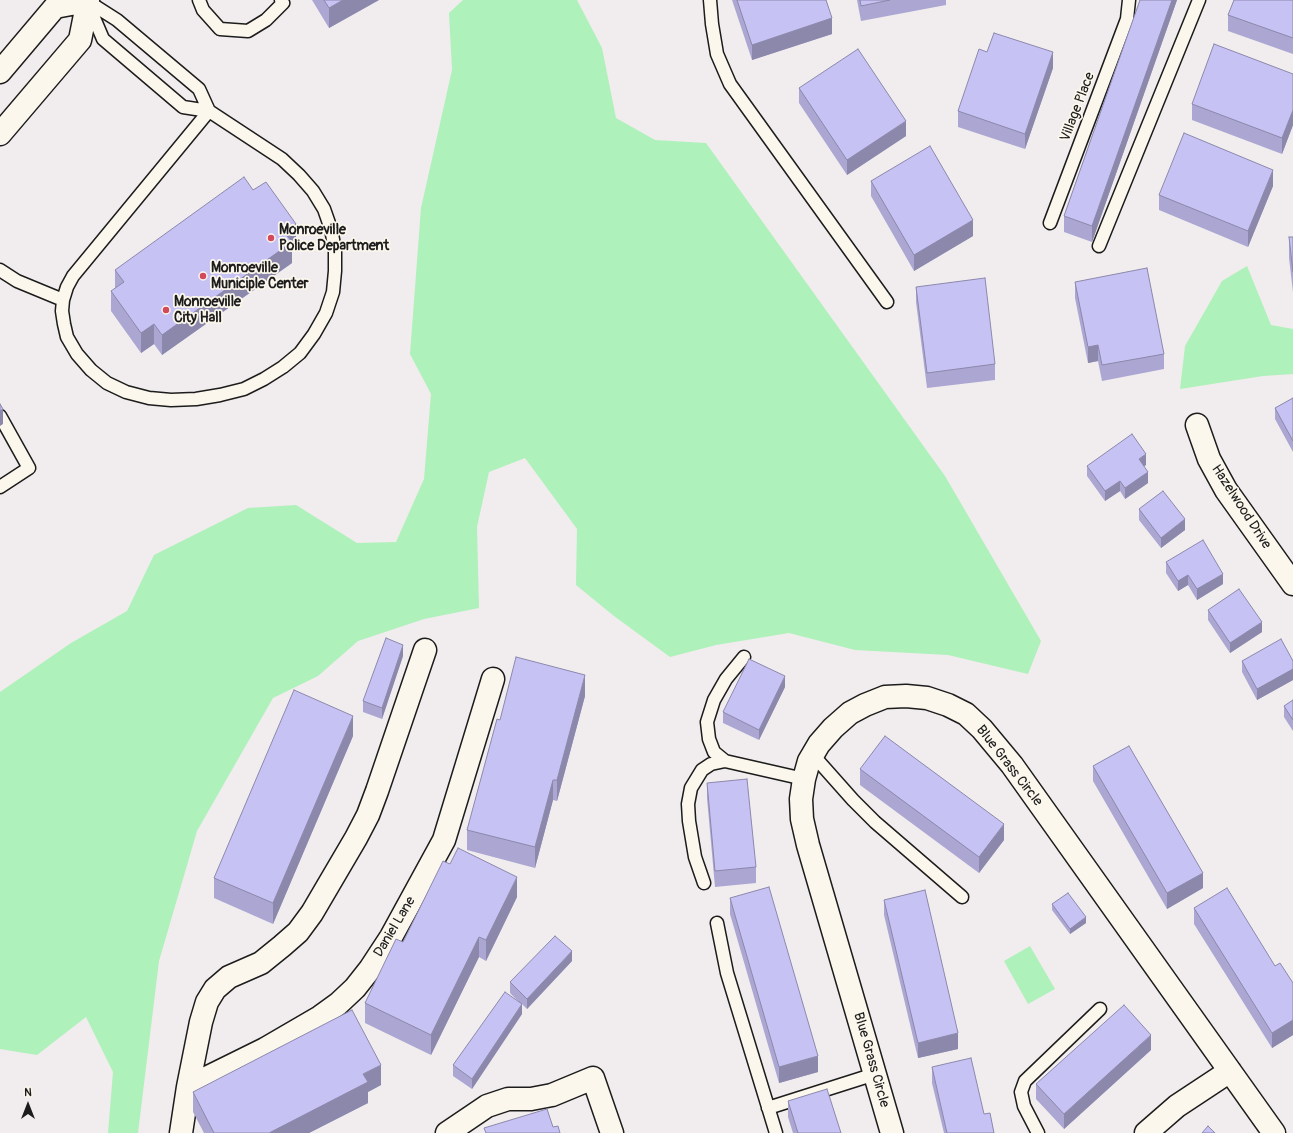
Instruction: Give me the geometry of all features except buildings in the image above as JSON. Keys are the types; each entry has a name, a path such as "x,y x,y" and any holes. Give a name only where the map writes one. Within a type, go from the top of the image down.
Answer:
{"street":[{"path":"0,72 55,7 87,0 80,40 0,134"},
{"name":"Hazelwood Drive","path":"1197,425 1209,459 1226,490 1293,584"},
{"path":"182,1133 188,1087 201,1022 207,1002 215,989 229,977 261,963 282,946 298,932 312,913 368,815 378,791 425,650"},
{"name":"Daniel Lane","path":"188,1087 265,1049 320,1017 338,1004 355,988 370,970 392,936 444,840 493,679"},
{"name":"Blue Grass Circle","path":"892,1133 808,845 802,819 801,798 804,779 810,761 819,744 833,728 865,704 885,697 906,696 927,698 948,704 966,714 982,729 1012,765 1274,1133"},
{"path":"1146,1133 1177,1106 1230,1071"},
{"path":"447,1133 487,1106 508,1099 531,1099 552,1095 593,1078 612,1133"}],"lane":[{"path":"87,0 103,39 183,107 209,111 282,159 299,175 313,191 324,209 331,229 335,250 336,271 333,292 326,313 314,334 300,353 264,379 244,389 196,399 171,400 149,398 126,392 107,383 91,370 77,354 67,337 62,311 63,300 67,286 73,276 209,111"},
{"path":"87,0 117,20 199,89 209,111"},
{"path":"199,0 203,10 220,29 248,31 266,20 283,3 281,0"},
{"path":"710,0 717,54 730,84 887,302"},
{"name":"Village Place","path":"1050,223 1127,19 1129,0"},
{"path":"1099,246 1199,0"},
{"path":"0,270 17,281 63,300"},
{"path":"0,416 30,468 0,487"},
{"path":"725,761 714,752 709,739 707,722 714,700 726,679 744,656"},
{"path":"813,755 853,800 962,897"},
{"path":"704,883 695,857 689,821 688,804 691,788 702,770 711,764 725,761 804,779"},
{"path":"717,923 727,973 776,1133"},
{"path":"1038,1133 1024,1106 1021,1092 1025,1081 1100,1009"},
{"path":"768,1108 875,1074"}],"green space":[{"path":"463,0 577,0 602,48 616,118 655,140 706,143 945,476 1041,641 1028,674 948,655 855,650 789,633 716,645 670,657 614,616 576,585 577,529 525,458 489,472 477,527 479,608 424,619 358,641 318,676 273,698 197,831 159,961 138,1133 108,1133 113,1072 86,1017 37,1055 0,1049 0,692 71,643 127,611 154,555 248,508 296,505 357,543 396,542 424,479 431,394 410,354 421,208 452,70 449,13"},
{"path":"1247,266 1271,325 1293,329 1293,374 1263,376 1180,389 1185,346 1222,281"},
{"path":"1030,946 1055,989 1028,1004 1004,961"}],"place":[{"name":"Monroeville Police Department","path":"271,238"},
{"name":"Monroeville Municiple Center","path":"203,276"},
{"name":"Monroeville City Hall","path":"166,310"}]}
